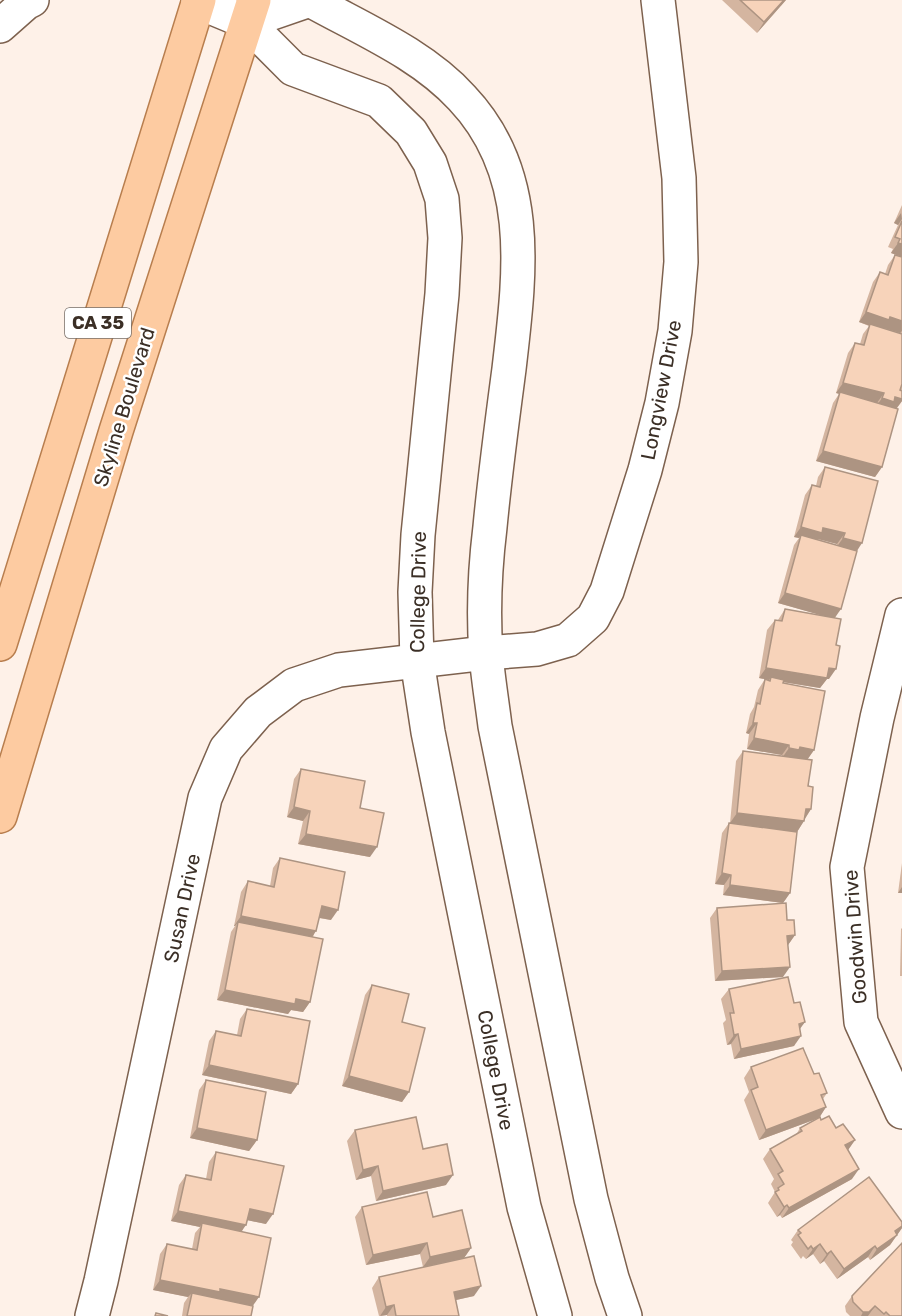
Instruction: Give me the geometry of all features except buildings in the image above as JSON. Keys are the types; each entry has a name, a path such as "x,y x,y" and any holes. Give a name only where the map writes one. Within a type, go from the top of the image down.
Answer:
{"main road":[{"name":"CA 35","path":"0,644 196,1"},
{"name":"Skyline Boulevard","path":"0,816 116,430 250,11"}],"street":[{"path":"0,26 32,0"},
{"path":"196,1 250,11 310,0 419,60 462,98 495,141 510,182 519,232 517,302 489,528 486,653 495,726 591,1199 612,1278 625,1316"},
{"name":"Longview Drive","path":"449,657 537,649 568,640 593,618 607,591 645,470 662,404 675,331 681,262 679,177 658,0"},
{"name":"College Drive","path":"250,11 293,69 378,101 411,132 430,163 442,199 445,238 442,294 417,535 415,592 417,660 428,732 524,1207 555,1316"},
{"name":"Goodwin Drive","path":"902,615 877,718 847,867 861,1022 902,1112"},
{"name":"Susan Drive","path":"92,1316 205,798 226,749 258,712 294,685 339,670 449,657"}]}
